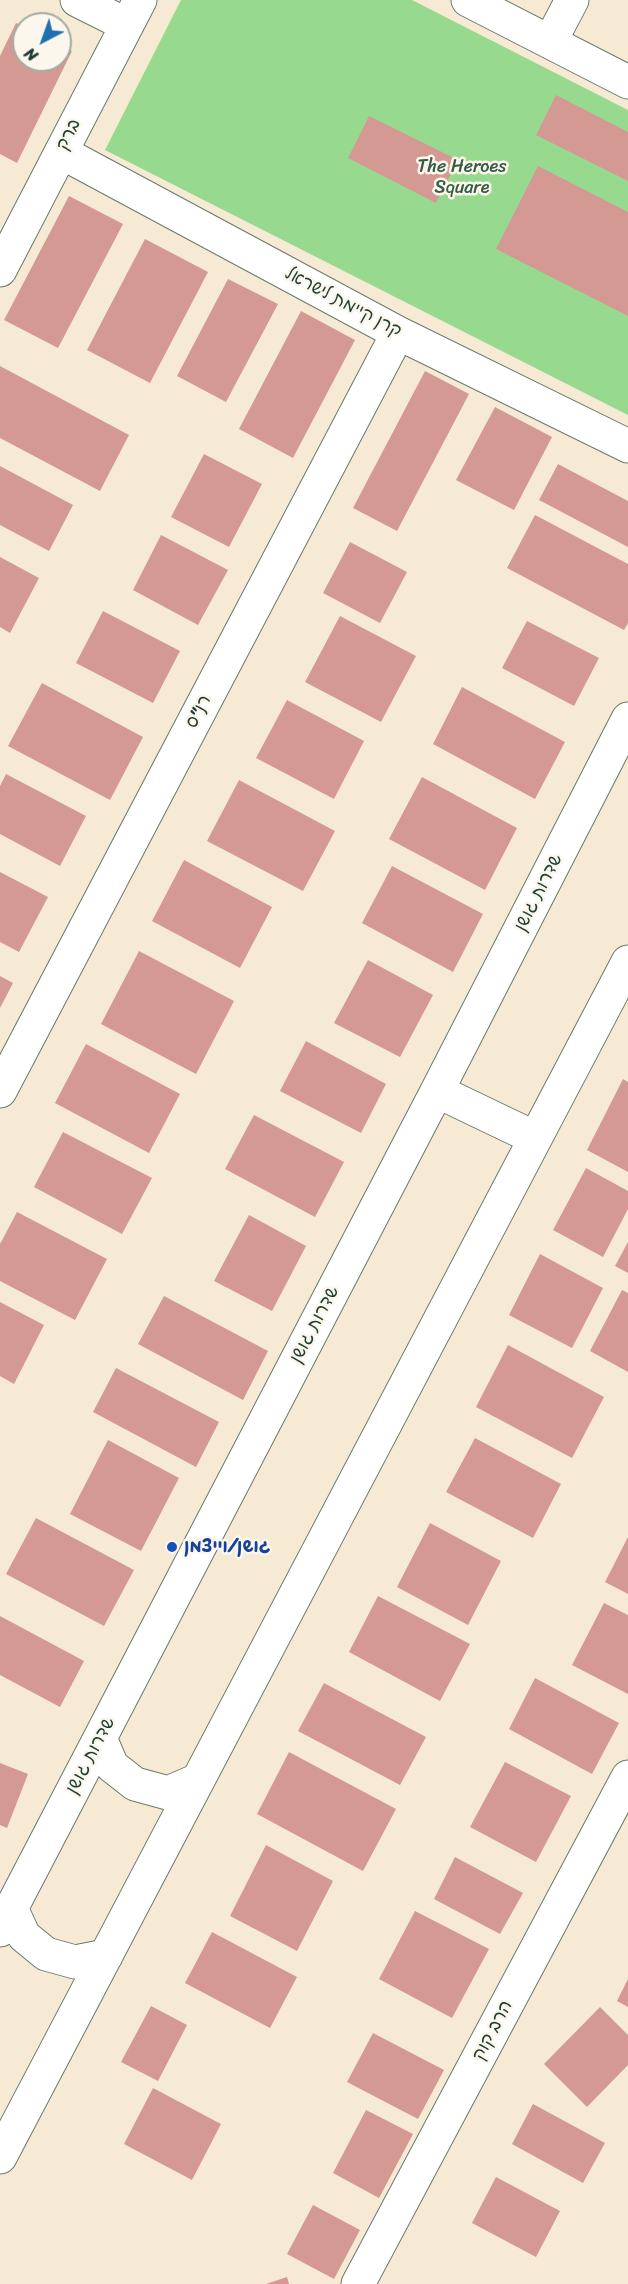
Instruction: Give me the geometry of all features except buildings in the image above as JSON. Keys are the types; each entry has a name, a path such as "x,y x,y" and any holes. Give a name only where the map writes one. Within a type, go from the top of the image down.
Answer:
{"street":[{"path":"77,0 133,12"},
{"path":"468,0 628,82"},
{"path":"550,42 572,0"},
{"name":"ברק","path":"0,270 133,12"},
{"name":"קרן קיימת לישראל","path":"61,152 398,333 628,446"},
{"name":"רנ\"ס","path":"0,1090 398,333"},
{"name":"שדרות גושן","path":"6,1919 628,719"},
{"path":"0,2157 628,962"},
{"path":"437,1091 535,1138"},
{"path":"100,1738 112,1766 135,1784 168,1792 198,1780"},
{"name":"הרב קוק","path":"358,2284 628,1778"},
{"path":"6,1919 46,1954 75,1962 106,1956"}],"green space":[{"name":"The Heroes Square","path":"181,0 412,0 628,110 628,415 105,150"}],"place":[{"name":"גושן/וייצמן","path":"172,1547"}]}
